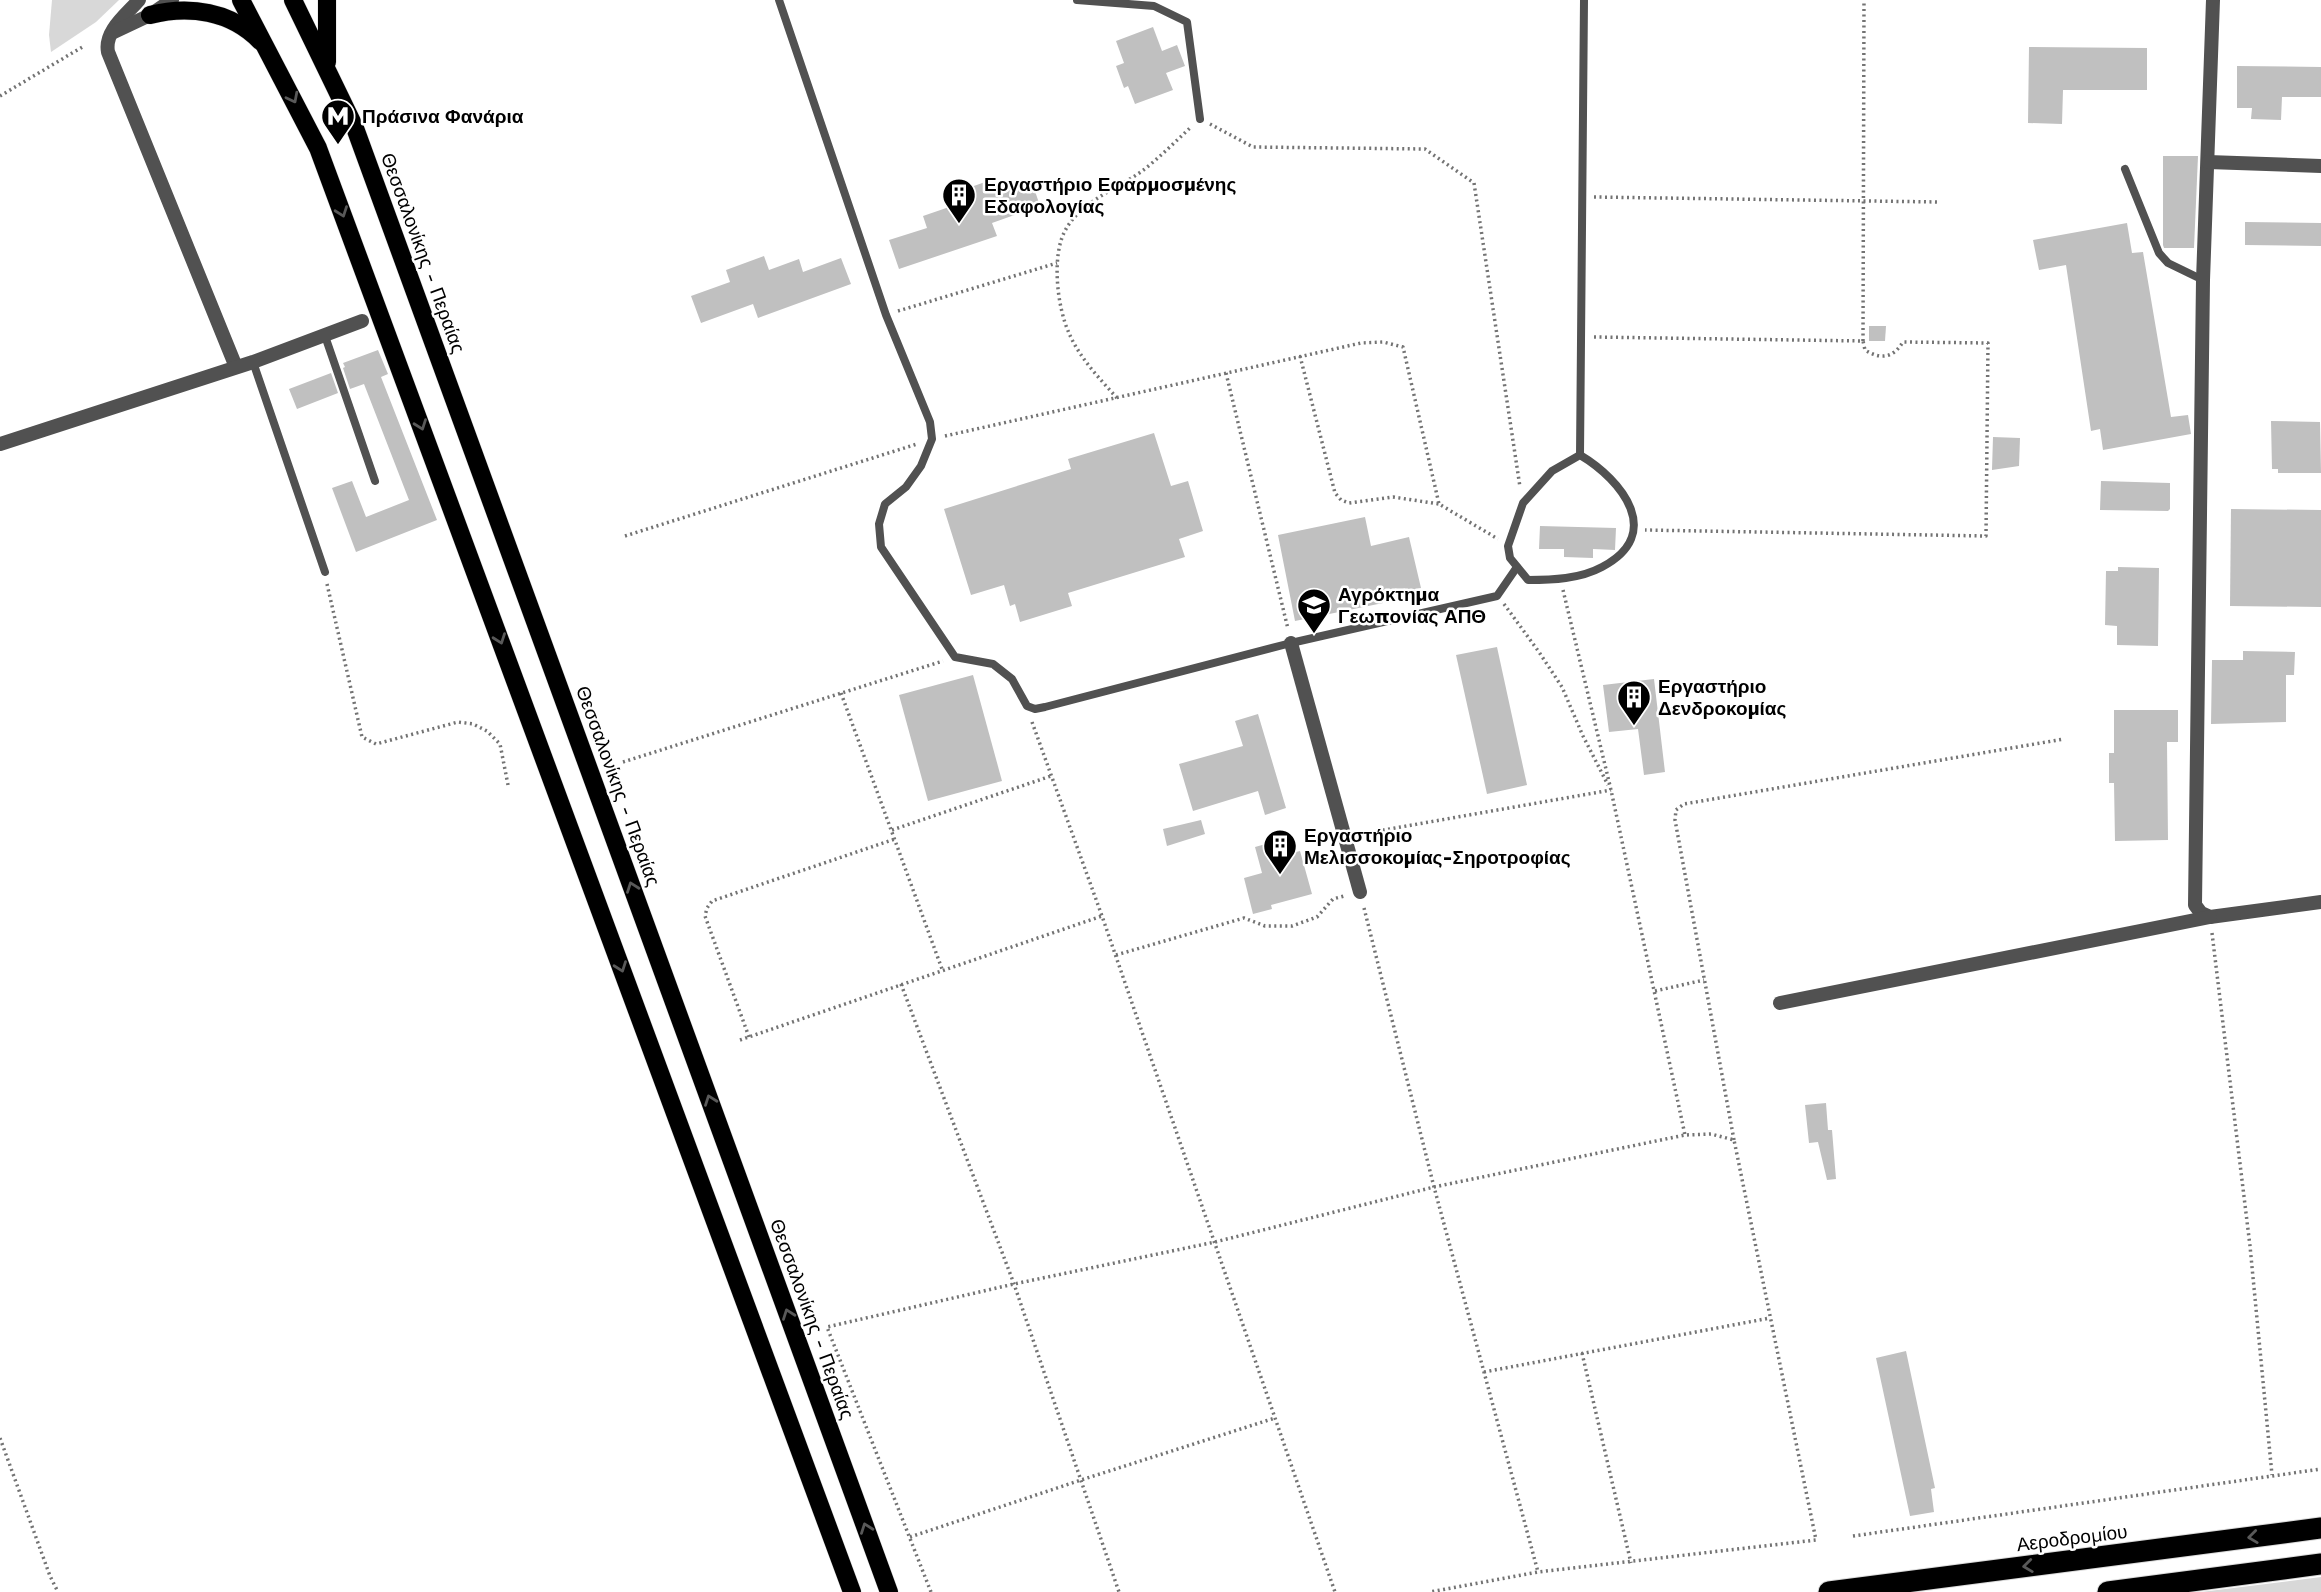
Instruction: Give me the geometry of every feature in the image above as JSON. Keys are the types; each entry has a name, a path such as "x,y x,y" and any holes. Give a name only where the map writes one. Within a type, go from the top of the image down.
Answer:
{"highway":[{"name":"Αεροδρομίου","path":"1829,1592 2321,1528"},
{"path":"2108,1592 2321,1564"}],"main road":[{"path":"241,0 318,148 852,1592"},
{"name":"Θεσσαλονίκης - Περαίας","path":"293,0 360,142 889,1592"},
{"path":"327,0 327,69"},
{"path":"150,15 189,9 208,12 242,26 268,48"}],"street":[{"path":"139,0 110,34 107,42 111,58 236,367"},
{"path":"110,34 150,15 172,0"},
{"path":"2210,917 2201,913 2195,905 2195,897 2203,280 2213,0"},
{"path":"2208,162 2321,166"},
{"path":"0,444 253,362 362,321"},
{"path":"1291,643 1360,892"},
{"path":"1780,1003 2210,917 2321,902"}],"lane":[{"path":"779,0 886,315 930,422 932,439 921,466 906,486 885,504 879,524 881,548 954,657 993,664 1012,679 1027,706 1035,709 1291,643 1497,596 1517,567"},
{"path":"1077,0 1154,6 1187,22 1200,119"},
{"path":"1580,455 1584,0"},
{"path":"2125,169 2159,253 2168,263 2203,280"},
{"path":"325,336 375,481"},
{"path":"253,362 325,572"},
{"path":"1580,455 1610,475 1628,500 1633,513 1633,530 1627,547 1601,568 1560,579 1528,580 1510,558 1508,546 1523,503 1552,471 1580,455"}],"path":[{"path":"1633,530 1986,536 1988,343 1903,342 1897,351 1888,357 1875,356 1865,350 1864,0"},
{"path":"0,96 84,46"},
{"path":"1116,398 1093,372 1069,334 1060,301 1057,263 1066,229 1087,206 1145,169 1200,119 1253,147 1425,149 1474,183 1523,503"},
{"path":"1582,197 1938,202"},
{"path":"886,315 1057,263"},
{"path":"1582,336 1863,341"},
{"path":"625,536 932,439 1300,356 1361,343 1383,342 1403,346 1439,504"},
{"path":"1300,356 1335,493 1341,500 1349,503 1393,497 1439,504 1508,546"},
{"path":"1226,373 1291,643"},
{"path":"325,572 362,737 376,744 458,722 473,723 487,731 499,744 508,785"},
{"path":"1560,579 1611,790 1685,1135"},
{"path":"1497,596 1562,687 1611,790"},
{"path":"623,762 954,657"},
{"path":"841,693 942,970"},
{"path":"1027,706 1116,955 1335,1592"},
{"path":"1430,1592 1538,1573 1816,1540 1734,1140 1675,820 1676,810 1684,804 2064,739"},
{"path":"892,830 1051,776"},
{"path":"1345,836 1611,790"},
{"path":"749,1037 705,916 712,901 895,839"},
{"path":"1116,955 1244,918 1265,926 1292,926 1317,917 1333,899 1360,892 1434,1187 1538,1573"},
{"path":"740,1040 1102,916"},
{"path":"2210,917 2250,1246 2272,1475"},
{"path":"1655,991 1704,980"},
{"path":"901,984 1014,1284 1119,1592"},
{"path":"931,1592 827,1327 1215,1242 1434,1187 1685,1135 1711,1134 1734,1140"},
{"path":"1484,1372 1770,1318"},
{"path":"1582,1353 1631,1563"},
{"path":"909,1537 1275,1418"},
{"path":"0,1438 58,1592"},
{"path":"1853,1536 2321,1469"}],"shaded area":[{"path":"52,0 119,0 96,22 51,52 49,35"},
{"path":"2321,1577 2321,1592 2201,1592"}],"building":[{"path":"1153,27 1162,51 1177,45 1185,66 1166,73 1173,90 1135,104 1128,86 1124,88 1116,66 1124,63 1116,41"},
{"path":"2029,47 2147,48 2147,90 2063,90 2062,124 2028,123"},
{"path":"2237,66 2321,67 2321,97 2282,97 2281,120 2251,119 2252,108 2237,108"},
{"path":"2163,156 2198,156 2194,248 2164,248"},
{"name":"Εργαστήριο Εφαρμοσμένης Εδαφολογίας","path":"1031,179 1040,206 992,223 997,236 899,269 889,240 927,228 923,216 955,205 951,194 988,181 991,193"},
{"path":"2245,222 2321,223 2321,246 2245,245"},
{"path":"2127,223 2132,253 2143,252 2171,417 2188,415 2191,434 2103,450 2100,429 2091,431 2066,265 2039,270 2033,240"},
{"path":"764,256 769,270 799,259 803,272 841,258 851,284 758,318 753,304 701,323 691,296 730,282 726,270"},
{"path":"1869,326 1886,326 1885,341 1869,341"},
{"path":"378,350 388,374 381,377 437,520 356,552 332,488 352,481 366,517 409,500 364,384 350,389 343,368 343,363"},
{"path":"331,373 338,393 297,409 289,389"},
{"path":"2271,421 2320,422 2321,473 2278,473 2278,469 2272,469"},
{"path":"1154,433 1171,486 1188,481 1203,531 1179,539 1185,557 1068,593 1072,606 1020,622 1015,604 1010,606 1004,585 971,595 944,509 1071,469 1068,459"},
{"path":"1993,437 2020,438 2019,466 1992,470"},
{"path":"2101,481 2170,483 2170,509 2100,510"},
{"path":"2231,509 2321,510 2321,607 2230,606"},
{"path":"1365,517 1371,546 1409,537 1421,588 1382,598 1383,603 1295,621 1278,535"},
{"path":"1540,526 1616,528 1615,550 1593,549 1593,558 1564,557 1564,549 1539,549"},
{"path":"2118,567 2159,568 2158,646 2117,645 2117,626 2105,625 2106,571 2118,571"},
{"path":"1497,647 1527,785 1487,794 1456,655"},
{"path":"2243,651 2295,652 2294,675 2286,675 2286,722 2211,724 2212,660 2243,660"},
{"path":"973,675 1002,781 928,801 899,695"},
{"name":"Εργαστήριο Δενδροκομίας","path":"1654,679 1665,772 1644,775 1638,729 1609,732 1603,685"},
{"path":"2114,710 2178,710 2178,742 2167,742 2168,840 2115,841 2114,783 2109,783 2109,753 2114,753"},
{"path":"1258,714 1286,808 1265,815 1258,791 1193,811 1179,764 1243,746 1235,721"},
{"path":"1201,820 1205,834 1167,846 1163,829"},
{"name":"Εργαστήριο Μελισσοκομίας-Σηροτροφίας","path":"1287,838 1292,853 1300,851 1312,894 1271,905 1272,909 1253,914 1244,878 1262,873 1255,847"},
{"path":"1826,1103 1828,1130 1832,1130 1836,1179 1827,1180 1818,1142 1809,1143 1805,1105"},
{"path":"1906,1351 1935,1488 1931,1489 1934,1512 1910,1516 1876,1358"}],"place":[{"name":"Πράσινα Φανάρια","path":"338,146"},
{"name":"Εργαστήριο Εφαρμοσμένης Εδαφολογίας","path":"959,225"},
{"name":"Αγρόκτημα Γεωπονίας ΑΠΘ","path":"1314,635"},
{"name":"Εργαστήριο Δενδροκομίας","path":"1634,727"},
{"name":"Εργαστήριο Μελισσοκομίας-Σηροτροφίας","path":"1280,876"}]}
